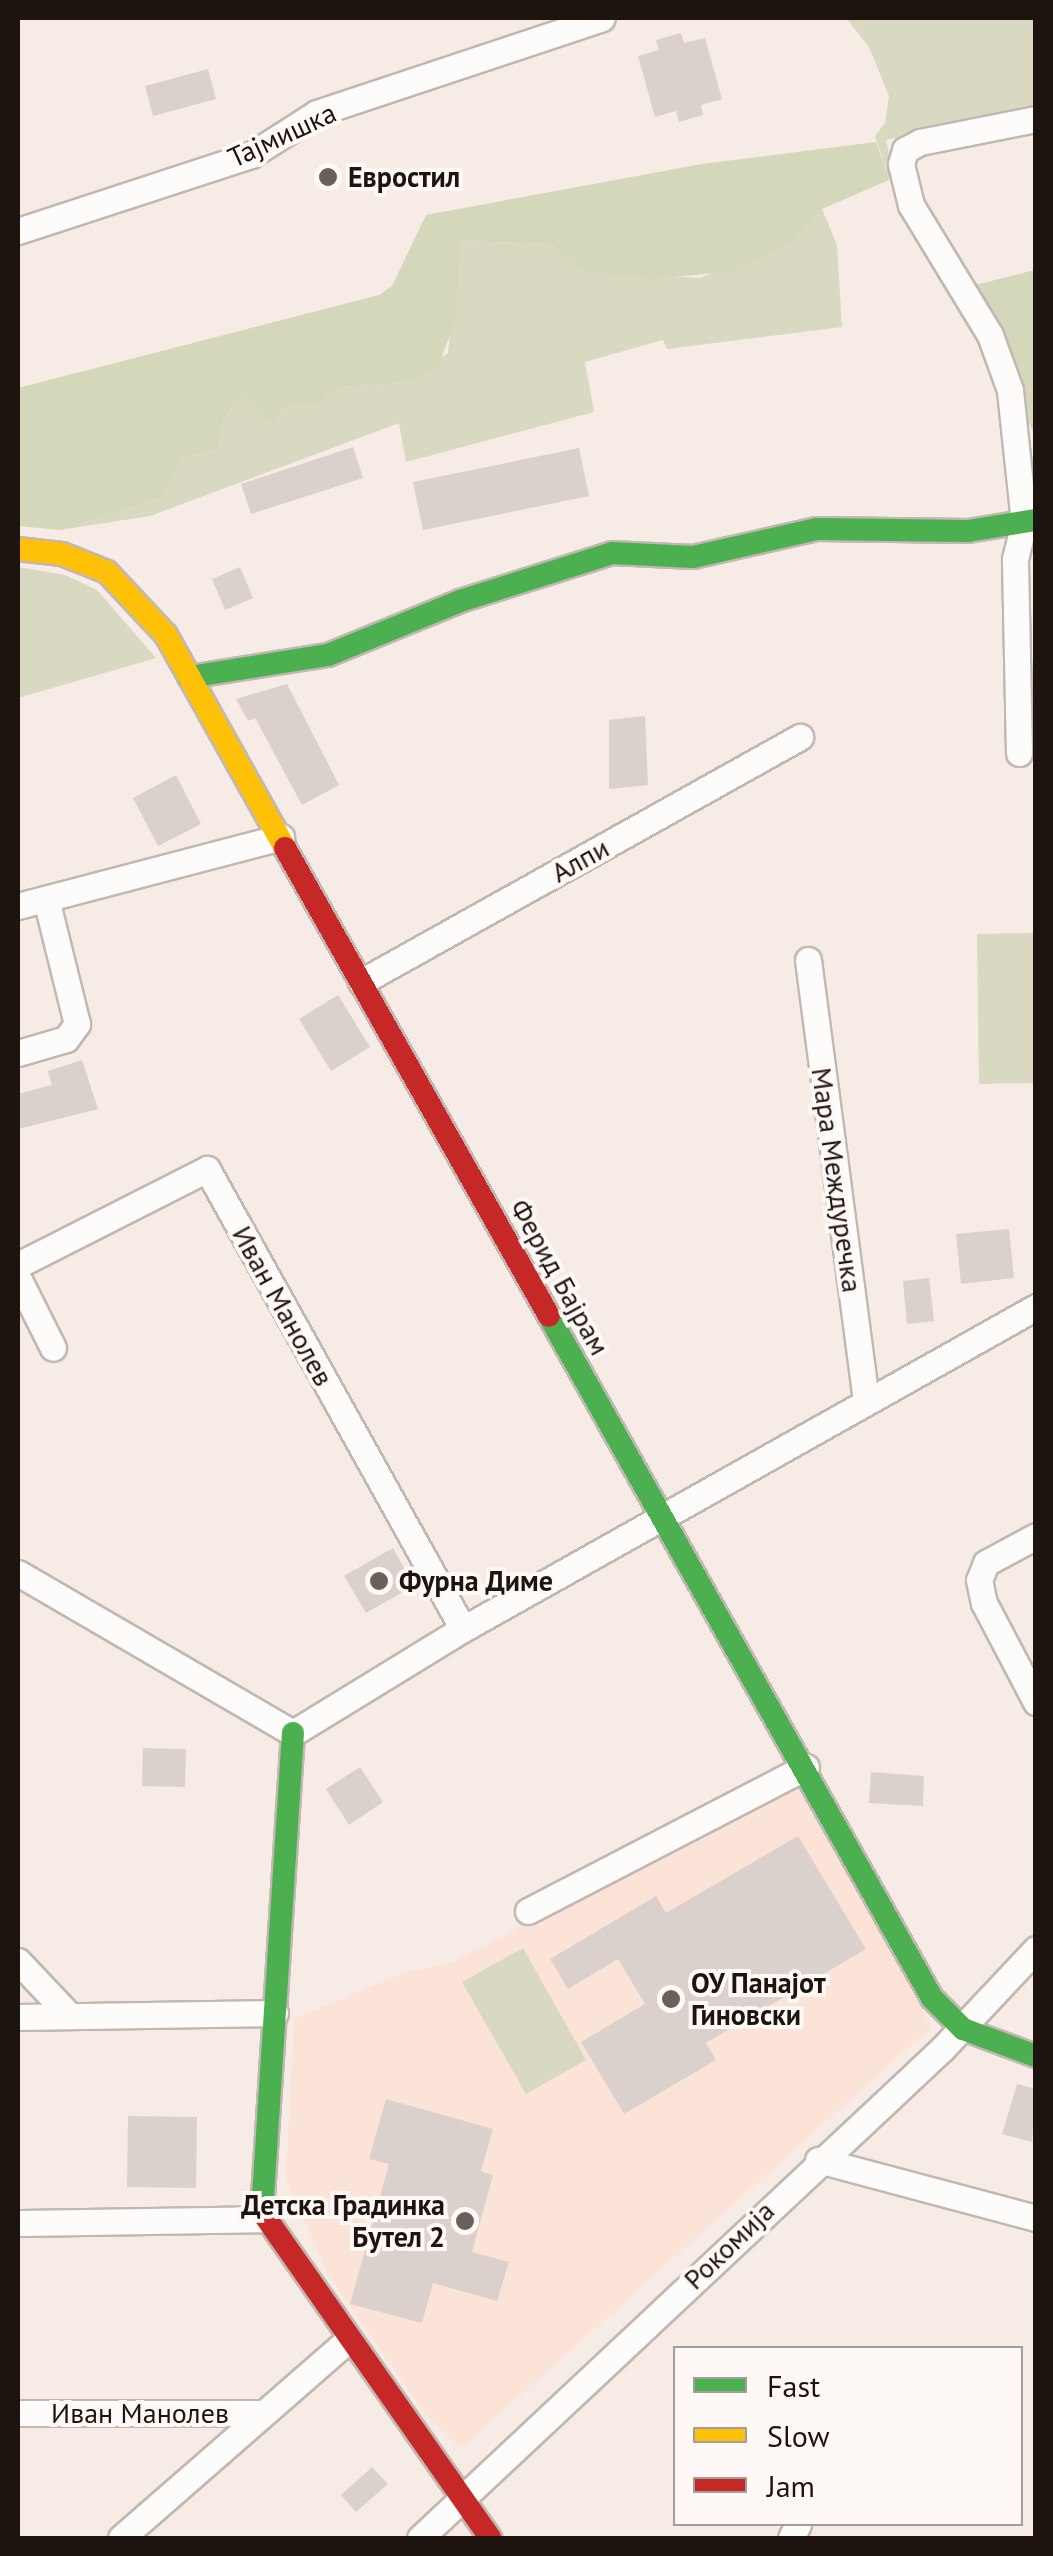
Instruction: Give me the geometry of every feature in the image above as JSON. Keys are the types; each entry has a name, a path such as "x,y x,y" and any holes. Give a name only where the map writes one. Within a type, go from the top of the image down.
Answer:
{"street":[{"name":"Тајмишка","path":"18,232 251,154 317,113 560,26 602,18"},
{"path":"1019,753 1027,610 1015,559 1030,521 1005,368 917,218 901,164 905,150 920,142 1036,119"},
{"path":"189,677 328,655 460,601 612,552 692,557 817,528 968,531 1030,521"},
{"name":"Ферид Бајрам","path":"18,549 62,554 107,572 140,603 189,677 281,837 661,1518 806,1767 932,1998 963,2029 1036,2056"},
{"name":"Алпи","path":"361,982 800,737"},
{"path":"18,906 281,837"},
{"path":"18,1053 66,1039 77,1024 46,899"},
{"name":"Мара Междуречка","path":"808,960 866,1400"},
{"name":"Иван Манолев","path":"18,1265 207,1169 463,1629"},
{"path":"18,1278 53,1348"},
{"path":"293,1733 463,1629 1036,1308"},
{"path":"1036,1536 986,1563 978,1580 1036,1702"},
{"path":"18,1574 293,1733"},
{"path":"293,1733 262,2219 490,2538"},
{"path":"528,1911 806,1767"},
{"name":"Рокомија","path":"420,2538 818,2160 963,2029 1036,1949"},
{"path":"18,1960 69,2015"},
{"path":"18,2017 275,2013"},
{"path":"818,2160 1036,2218"},
{"path":"18,2223 262,2219"},
{"name":"Иван Манолев","path":"120,2538 347,2340"},
{"name":"Иван Манолев","path":"18,2413 262,2413"}],"shaded area":[{"path":"797,1779 931,2027 461,2448 425,2414 328,2274 286,2177 294,2019 406,1972 452,1963"}],"green space":[{"path":"846,18 1035,18 1035,107 886,140 895,178 889,180 875,136 885,123 889,96 869,47"},
{"path":"876,142 889,180 822,209 793,241 738,271 650,279 581,271 551,244 460,241 455,321 438,367 403,383 337,387 316,406 284,406 271,423 241,396 223,420 218,449 181,459 160,498 60,530 18,526 18,388 379,295 392,286 426,215 702,164"},
{"path":"822,209 837,245 842,327 667,349 663,340 585,362 594,412 406,462 399,423 150,516 60,530 160,498 181,459 218,449 223,420 241,396 262,410 300,402 317,405 336,387 403,383 448,353 460,241 551,244 581,271 700,278 793,241"},
{"path":"1035,270 1035,435 960,289"},
{"path":"18,567 65,575 97,590 156,658 18,698"},
{"path":"1035,933 1035,1083 979,1084 977,934"},
{"path":"523,1948 586,2060 526,2094 462,1982"}],"building":[{"path":"681,33 684,43 705,38 722,99 701,105 703,115 679,122 676,111 655,117 638,56 659,50 656,40"},
{"path":"208,69 216,99 153,116 145,86"},
{"path":"353,447 363,478 251,514 241,484"},
{"path":"579,448 589,496 423,530 413,482"},
{"path":"240,567 253,598 225,610 212,579"},
{"path":"287,684 339,785 302,805 255,718 248,721 236,699"},
{"path":"645,716 648,785 609,789 609,720"},
{"path":"176,775 201,824 158,846 133,798"},
{"path":"338,995 370,1047 331,1071 299,1019"},
{"path":"82,1060 98,1109 18,1129 18,1094 52,1085 48,1071"},
{"path":"1009,1229 1014,1278 961,1284 956,1234"},
{"path":"929,1278 934,1321 907,1324 903,1281"},
{"name":"Фурна Диме","path":"393,1548 414,1586 366,1613 344,1576"},
{"path":"143,1748 186,1749 185,1787 142,1786"},
{"path":"360,1767 383,1802 349,1825 326,1789"},
{"path":"871,1772 924,1776 923,1806 869,1803"},
{"path":"798,1836 866,1949 706,2043 716,2060 624,2114 581,2042 645,2004 618,1959 568,1989 550,1959 656,1896 666,1913"},
{"path":"1017,2084 1036,2089 1032,2142 1002,2134"},
{"path":"386,2099 493,2129 481,2171 493,2175 472,2252 509,2262 497,2301 433,2283 422,2323 350,2304 389,2164 369,2159"},
{"path":"128,2116 197,2117 196,2188 127,2187"},
{"path":"372,2467 388,2484 356,2512 341,2495"}],"traffic: fast":[{"path":"189,677 328,655 460,601 612,553 693,557 817,529 968,531 1036,520"},
{"path":"549,1316 932,1998 963,2029 1036,2056"},
{"path":"262,2212 293,1733"}],"traffic: slow":[{"path":"18,549 62,554 107,572 166,635 285,848"}],"traffic: jam":[{"path":"285,848 549,1316"},
{"path":"262,2212 490,2538"}],"place":[{"name":"Евростил","path":"328,177"},
{"name":"Фурна Диме","path":"379,1581"},
{"name":"ОУ Панајот Гиновски","path":"671,1999"},
{"name":"Детска Градинка Бутел 2","path":"465,2221"}]}
